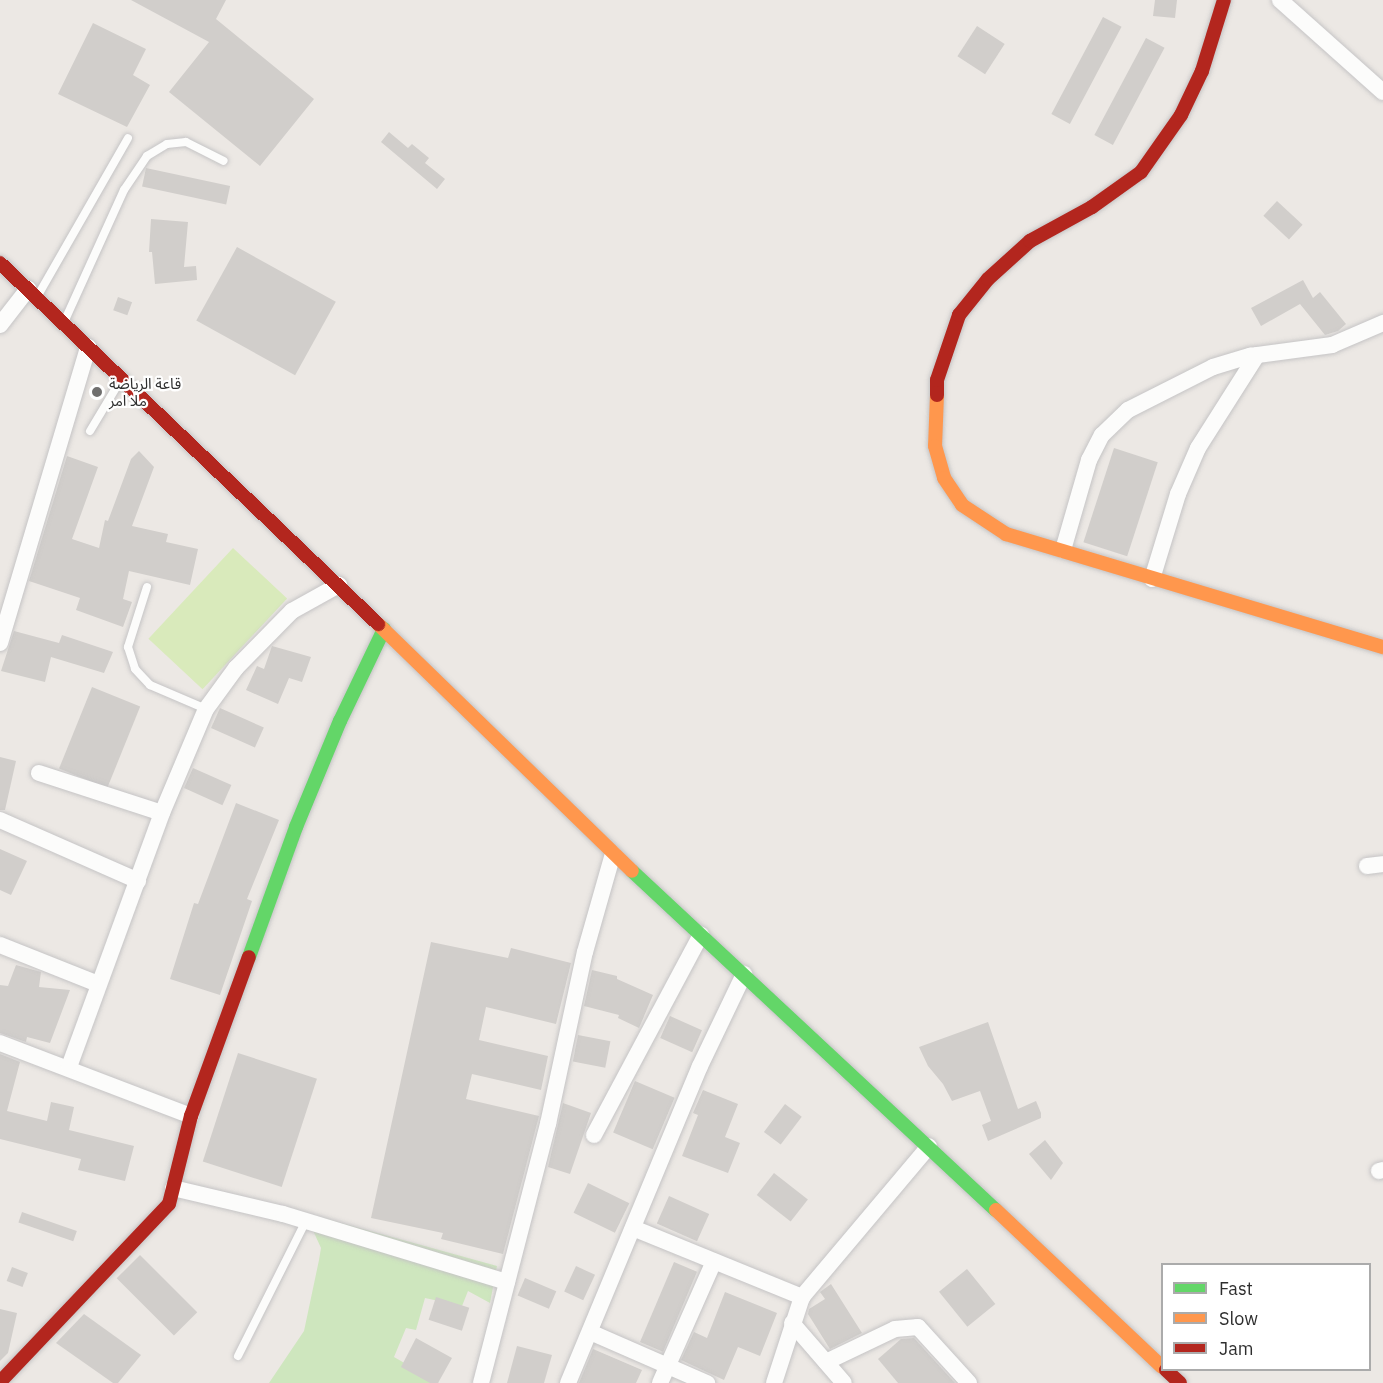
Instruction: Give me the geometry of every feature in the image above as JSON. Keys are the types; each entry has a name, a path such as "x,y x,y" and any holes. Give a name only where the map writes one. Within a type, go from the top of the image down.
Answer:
{"street":[{"path":"1224,0 1202,71 1163,144 1141,172 1092,207 1030,241 988,279 959,315 937,380 935,446 944,478 962,505 1006,534 1383,647"},
{"path":"1280,0 1383,92"},
{"path":"0,263 339,585 613,854 929,1146 1161,1365"},
{"path":"0,325 32,293"},
{"path":"1063,550 1089,460 1102,435 1128,410 1213,367 1257,355 1332,345 1383,323"},
{"path":"0,643 88,347"},
{"path":"1152,579 1178,495 1198,448 1257,355"},
{"path":"69,1067 162,813 206,709 236,668 292,611 339,585"},
{"path":"0,1382 169,1204 191,1116 296,827 340,721 384,629"},
{"path":"39,773 162,813"},
{"path":"0,820 138,881"},
{"path":"481,1383 548,1124 585,952 613,854"},
{"path":"594,1135 701,934"},
{"path":"0,945 98,984"},
{"path":"568,1383 700,1066 744,974"},
{"path":"0,1043 69,1067 191,1116"},
{"path":"774,1383 802,1297 929,1146"},
{"path":"173,1188 283,1214 305,1223 507,1282"},
{"path":"633,1228 802,1297"},
{"path":"660,1383 714,1261"},
{"path":"792,1323 844,1383"},
{"path":"826,1362 895,1329 918,1327 969,1383"},
{"path":"590,1332 706,1383"},
{"path":"1167,1371 1180,1383"}],"lane":[{"path":"32,293 128,138"},
{"path":"64,323 123,190 147,156 167,144 186,142 224,161"},
{"path":"90,431 122,378"},
{"path":"147,586 128,647 135,669 150,685 206,709"},
{"path":"238,1356 305,1223"}],"green space":[{"path":"233,548 287,598 203,689 148,639"},
{"path":"305,1213 497,1266 490,1303 468,1291 462,1306 425,1298 416,1330 406,1328 394,1357 439,1383 269,1383 304,1331 321,1248"}],"building":[{"path":"131,0 226,0 216,19 314,99 260,166 169,92 209,42"},
{"path":"1155,0 1177,0 1175,18 1153,16"},
{"path":"1103,17 1122,27 1070,124 1051,114"},
{"path":"93,23 146,49 133,75 150,85 127,127 58,94"},
{"path":"977,26 1005,44 985,74 957,56"},
{"path":"1146,38 1165,48 1113,145 1094,135"},
{"path":"389,132 408,148 412,144 429,158 425,163 445,179 437,189 381,142"},
{"path":"146,168 230,186 226,204 142,187"},
{"path":"1277,201 1303,225 1289,239 1263,216"},
{"path":"151,219 188,222 184,267 196,266 197,280 155,284 152,252 149,252"},
{"path":"237,247 336,302 295,375 196,320"},
{"path":"1303,280 1313,298 1320,292 1346,324 1338,331 1325,335 1300,304 1261,326 1251,308"},
{"path":"118,297 132,302 127,315 113,310"},
{"path":"1114,448 1158,462 1127,556 1083,542"},
{"path":"139,451 154,467 132,526 168,534 166,542 198,549 190,585 129,571 123,599 132,602 123,627 76,610 80,598 29,581 67,456 98,467 72,539 99,548 105,520 108,521 131,459"},
{"path":"14,631 59,643 62,635 113,652 104,673 51,657 45,682 1,671"},
{"path":"272,646 311,657 302,682 289,678 278,704 246,690 257,666 264,669"},
{"path":"92,687 140,706 107,788 59,769"},
{"path":"220,708 264,728 255,748 211,728"},
{"path":"0,757 16,761 5,810 0,810"},
{"path":"193,768 231,785 222,805 184,788"},
{"path":"236,803 279,820 247,899 252,901 220,995 170,979 194,903 198,904"},
{"path":"0,849 27,861 11,895 0,890"},
{"path":"431,942 508,958 511,948 571,963 556,1024 486,1007 479,1040 548,1056 541,1090 472,1074 466,1099 539,1116 503,1254 441,1239 443,1233 371,1218"},
{"path":"16,965 41,972 39,987 70,990 50,1043 27,1037 26,1042 0,1033 0,985 8,986"},
{"path":"592,970 617,976 617,979 653,995 639,1028 618,1018 619,1015 584,1006"},
{"path":"670,1016 702,1030 692,1052 660,1038"},
{"path":"988,1022 1018,1109 1036,1101 1041,1118 988,1141 982,1125 991,1121 980,1091 952,1101 943,1084 928,1066 919,1047"},
{"path":"578,1035 610,1041 605,1068 573,1062"},
{"path":"238,1053 317,1079 282,1187 203,1161"},
{"path":"0,1054 20,1062 7,1111 47,1121 51,1102 74,1107 69,1130 134,1146 125,1181 78,1170 81,1159 0,1139"},
{"path":"635,1081 675,1098 653,1149 613,1133"},
{"path":"703,1090 738,1104 725,1137 740,1143 728,1173 682,1156 698,1115 693,1113"},
{"path":"563,1103 591,1113 570,1174 548,1167"},
{"path":"785,1104 802,1117 781,1145 764,1132"},
{"path":"1045,1140 1063,1163 1051,1180 1029,1154"},
{"path":"774,1173 808,1199 791,1222 757,1195"},
{"path":"588,1183 629,1203 615,1233 574,1213"},
{"path":"669,1196 709,1214 697,1241 657,1223"},
{"path":"22,1212 77,1231 73,1241 18,1222"},
{"path":"140,1255 197,1312 174,1336 117,1278"},
{"path":"674,1262 697,1272 663,1352 640,1342"},
{"path":"576,1266 595,1275 583,1300 564,1291"},
{"path":"12,1267 28,1273 22,1287 7,1281"},
{"path":"967,1269 995,1304 967,1327 939,1292"},
{"path":"525,1278 556,1291 549,1309 518,1295"},
{"path":"831,1284 862,1333 830,1349 808,1314 809,1309 825,1299 820,1292"},
{"path":"725,1292 777,1313 760,1356 738,1347 724,1380 681,1360 694,1332 707,1338"},
{"path":"436,1297 469,1308 462,1331 429,1320"},
{"path":"0,1309 17,1313 8,1353 0,1361"},
{"path":"84,1314 141,1355 118,1383 113,1383 56,1343"},
{"path":"416,1338 452,1358 438,1383 430,1383 401,1367"},
{"path":"914,1338 955,1383 898,1383 878,1359 901,1339"},
{"path":"517,1346 552,1355 544,1383 507,1383"},
{"path":"593,1349 642,1370 636,1383 579,1383"}],"traffic: fast":[{"path":"249,957 296,827 340,721 384,629"},
{"path":"632,871 996,1210"}],"traffic: slow":[{"path":"937,395 935,446 944,478 962,505 1006,534 1383,647"},
{"path":"378,624 632,871"},
{"path":"996,1210 1161,1366"}],"traffic: jam":[{"path":"937,395 937,380 959,315 988,279 1030,241 1092,207 1141,172 1181,115 1202,71 1224,0"},
{"path":"0,263 378,624"},
{"path":"0,1382 169,1204 191,1116 249,957"},
{"path":"1167,1371 1180,1383"}],"place":[{"name":"قاعة الرياضة ملا امر","path":"97,392"}]}
